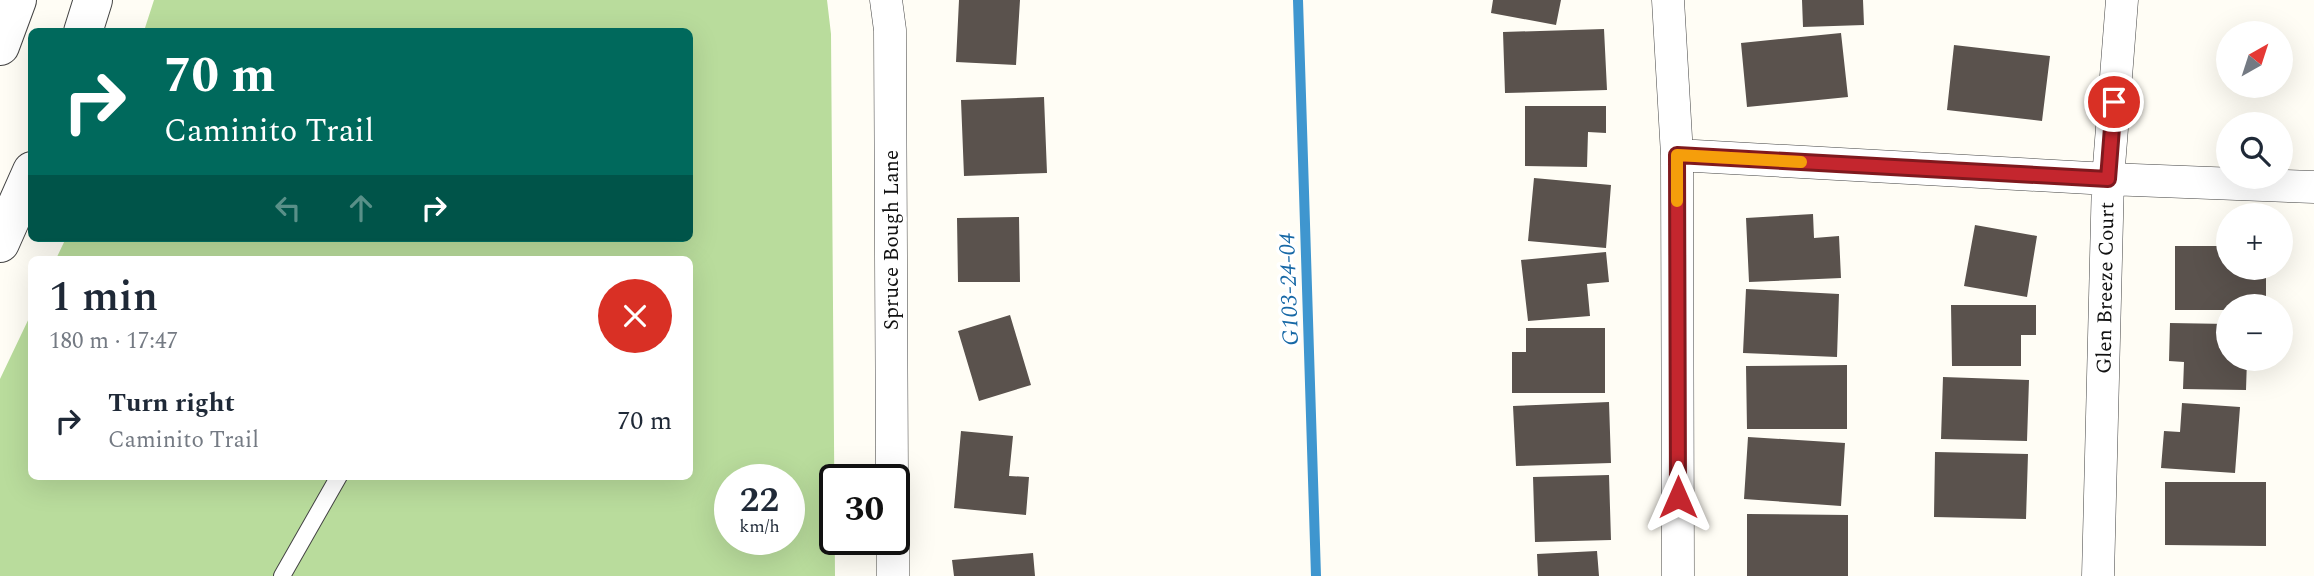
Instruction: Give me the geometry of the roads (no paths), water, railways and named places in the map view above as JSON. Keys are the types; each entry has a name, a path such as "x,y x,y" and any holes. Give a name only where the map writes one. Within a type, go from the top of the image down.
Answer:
{"street":[{"path":"0,46 17,0"},
{"path":"84,28 93,0"},
{"name":"Spruce Bough Lane","path":"886,0 890,30 892,464"},
{"path":"1668,0 1677,155 1678,576"},
{"name":"Glen Breeze Court","path":"2098,576 2108,179 2122,0"},
{"path":"1677,155 2108,179 2314,187"},
{"path":"0,243 28,180"},
{"path":"893,555 893,576"}],"lane":[{"path":"282,576 338,480"}],"waterway":[{"name":"G103-24-04","path":"1298,0 1316,576"}]}
